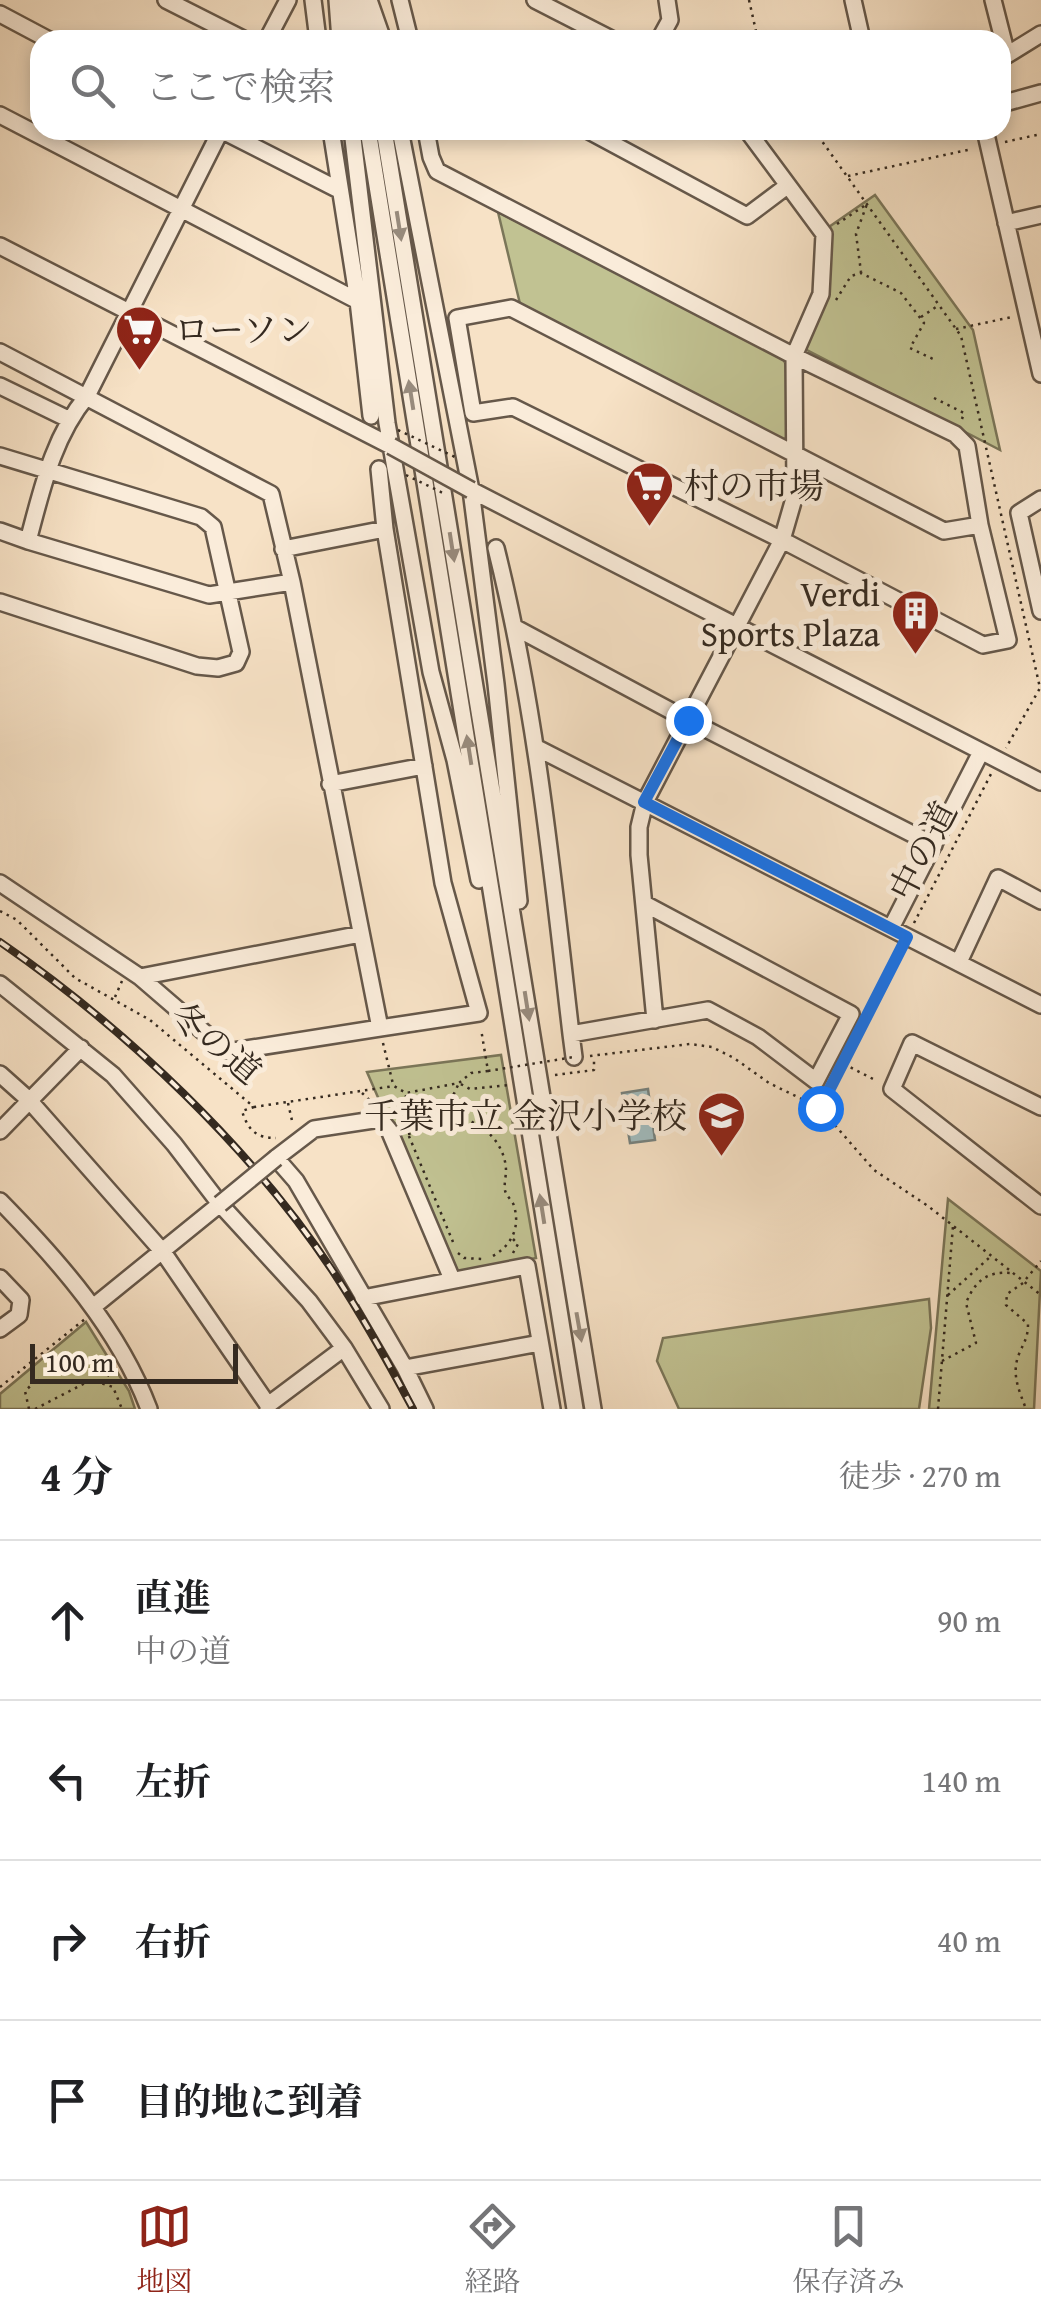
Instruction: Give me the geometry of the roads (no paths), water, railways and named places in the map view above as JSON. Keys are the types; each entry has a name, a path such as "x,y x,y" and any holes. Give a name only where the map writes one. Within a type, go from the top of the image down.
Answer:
{"street":[{"path":"166,0 225,30"},
{"path":"272,30 288,0"},
{"path":"312,0 316,30"},
{"path":"337,0 339,30"},
{"path":"348,0 352,30"},
{"path":"366,0 368,30"},
{"path":"366,0 379,30"},
{"path":"400,0 408,30"},
{"path":"535,0 594,30"},
{"path":"665,30 670,20 667,0"},
{"path":"853,0 860,30"},
{"path":"994,0 999,30"},
{"path":"0,14 30,30"},
{"path":"1011,53 1041,34"},
{"path":"1011,101 1041,93"},
{"path":"0,115 30,130"},
{"path":"49,140 358,301"},
{"path":"28,540 68,419 87,396 216,140"},
{"path":"241,140 340,190"},
{"path":"332,140 358,301 371,416"},
{"path":"353,140 431,672 455,760 491,939 500,956"},
{"path":"370,140 576,1409"},
{"path":"386,140 593,1409"},
{"path":"402,140 470,490 509,794 522,924 518,948"},
{"path":"428,140 438,171 794,356 955,434 967,446 980,526 1008,640 983,645 514,406 473,412 457,318 511,308 944,531 980,526"},
{"path":"606,140 747,216 787,186"},
{"path":"655,1020 639,855 644,802 782,540 795,496 794,356 820,294 824,234 754,140"},
{"path":"987,140 1033,316 1041,374"},
{"path":"1006,223 1041,215"},
{"path":"0,246 128,312 394,438 470,490 1041,782"},
{"path":"0,352 271,494 380,1028"},
{"path":"0,386 68,419"},
{"path":"0,456 201,517 213,527 240,652 236,663 218,668 197,666 0,602"},
{"path":"0,883 134,973 227,1052 479,1013 444,883 385,529 379,468"},
{"path":"1041,499 1019,512 1038,578 1041,611"},
{"path":"283,549 385,529"},
{"path":"0,531 208,595 292,582"},
{"path":"496,548 516,628 538,748 574,1057"},
{"path":"516,628 934,845"},
{"path":"538,748 1041,1005"},
{"path":"890,928 981,752"},
{"path":"330,784 424,766"},
{"path":"959,962 998,878 1041,900"},
{"path":"571,1034 708,1010 758,1037 816,1081 851,1014 645,904"},
{"path":"134,973 361,934"},
{"path":"0,984 113,1076 174,1144 220,1204 308,1301 344,1348 381,1409"},
{"path":"1041,1108 912,1043 892,1088 1041,1206"},
{"path":"0,1131 81,1048"},
{"path":"0,1074 28,1100 163,1252 268,1407 344,1348"},
{"path":"90,1312 314,1128 380,1119 452,1279"},
{"path":"276,1158 296,1181 425,1409"},
{"path":"0,1201 90,1312 132,1372 149,1409"},
{"path":"363,1298 527,1266 552,1409"},
{"path":"0,1278 20,1300 19,1315 0,1329"},
{"path":"404,1368 540,1344"}],"water":[{"path":"648,1089 655,1140 630,1143 622,1093"}],"railway":[{"path":"0,942 139,1052 266,1182 336,1276 413,1409"}],"place":[{"name":"ローソン","path":"139,372"},
{"name":"村の市場","path":"649,528"},
{"name":"Verdi Sports Plaza","path":"915,656"},
{"name":"千葉市立 金沢小学校","path":"722,1158"}]}
